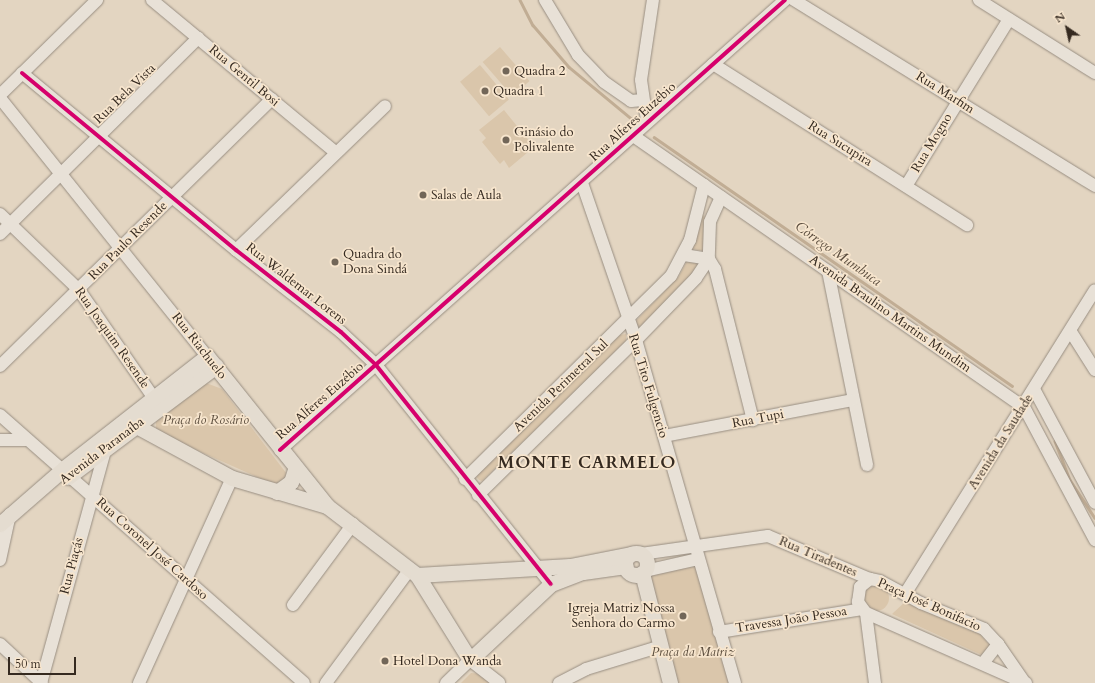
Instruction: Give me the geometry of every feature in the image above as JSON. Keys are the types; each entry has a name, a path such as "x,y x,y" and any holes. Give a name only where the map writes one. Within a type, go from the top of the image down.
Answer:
{"main road":[{"name":"Avenida Paranaíba","path":"6,519 129,423 212,361"},
{"name":"Rua Riachuelo","path":"212,361 295,470 328,506 413,572"},
{"name":"Avenida Paranaíba","path":"67,472 105,450 129,423"},
{"path":"129,423 232,478 328,506"},
{"path":"277,492 291,482 295,470"},
{"path":"413,572 636,565"},
{"path":"413,572 470,660 551,584 583,572 636,565"},
{"path":"636,565 656,647 660,683"},
{"path":"656,647 670,683"}],"street":[{"path":"0,95 97,0"},
{"name":"Rua Gentil Bosi","path":"152,0 336,153"},
{"path":"545,0 578,55 604,82 624,98 642,100"},
{"path":"647,121 642,100 641,80 653,0"},
{"name":"Rua Alferes Euzébio","path":"280,450 582,182 647,121 785,0"},
{"name":"Rua Marfim","path":"794,0 1095,186"},
{"path":"979,0 1095,73"},
{"name":"Rua Mogno","path":"906,186 957,101 1009,19"},
{"name":"Rua Bela Vista","path":"0,234 96,135 198,38"},
{"name":"Rua Sucupira","path":"713,64 968,225"},
{"name":"Rua Waldemar Lorens","path":"22,73 236,250 341,332 376,365 536,568 551,584"},
{"name":"Rua Riachuelo","path":"0,98 212,361"},
{"name":"Rua Paulo Resende","path":"0,366 122,248 171,197 272,99"},
{"path":"236,250 385,106"},
{"name":"Avenida Braulino Martins Mundim","path":"632,135 1025,406 1095,540"},
{"name":"Rua Tito Fulgencio","path":"582,182 636,340 693,544 735,683"},
{"name":"Avenida Perimetral Sul","path":"465,478 628,320 671,276 684,255 704,186"},
{"path":"721,197 710,222 709,259 715,269 753,420"},
{"name":"Rua Joaquim Resende","path":"0,214 79,290 157,402"},
{"path":"684,255 709,259"},
{"name":"Avenida Perimetral Sul","path":"478,495 636,340 696,278 709,259"},
{"path":"828,271 852,400 867,465"},
{"name":"Avenida da Saudade","path":"905,594 1025,406 1095,290"},
{"path":"1071,332 1095,370"},
{"path":"1033,391 1095,503"},
{"name":"Rua Tupi","path":"664,436 852,400"},
{"name":"Rua Coronel José Cardoso","path":"0,415 27,440 67,472 186,580 304,683"},
{"path":"0,440 27,440"},
{"name":"Rua Piaçás","path":"41,683 91,494 105,450"},
{"path":"139,683 232,478"},
{"path":"0,560 6,519"},
{"path":"293,605 353,524"},
{"name":"Rua Tiradentes","path":"636,565 693,544 768,536 870,579"},
{"path":"636,565 698,559"},
{"path":"326,683 413,572"},
{"name":"Praça José Bonifacio","path":"870,579 984,629 998,644 1026,683 984,662 864,611 858,593 870,579"},
{"path":"864,611 874,683"},
{"name":"Travessa João Pessoa","path":"720,632 864,611"},
{"path":"0,644 41,683"},
{"path":"984,662 998,644"},
{"path":"559,683 586,669 656,647"},
{"path":"446,683 470,660 499,683"}],"green space":[{"name":"Quadra 2","path":"500,47 530,81 512,96 483,62"},
{"name":"Quadra 1","path":"480,65 509,99 489,116 460,82"},
{"name":"Ginásio do Polivalente","path":"504,110 534,147 509,168 504,160 500,164 482,142 486,138 479,130"},
{"path":"702,214 706,218 705,251 692,249"},
{"path":"700,259 694,275 641,327 637,326 635,322 679,276 687,261"},
{"path":"626,334 626,342 482,481 479,480 476,476 620,335"},
{"name":"Praça do Rosário","path":"206,383 222,389 290,478 275,485 156,432 156,417"},
{"name":"Praça da Matriz","path":"693,564 697,570 730,683 673,683 650,575"},
{"path":"876,585 885,589 889,598 885,607 876,611 867,607 863,598 867,589"},
{"path":"906,601 979,633 991,647 984,656 892,614"},
{"path":"471,673 482,674 493,683 461,683"}],"waterway":[{"name":"Córrego Mumbuca","path":"520,0 533,25 569,67 633,120"},
{"name":"Córrego Mumbuca","path":"654,137 1012,386"},
{"name":"Córrego Mumbuca","path":"1055,441 1070,480 1095,518"}],"cycle path":[{"path":"280,450 785,0"},
{"path":"22,73 236,250 341,332 376,365 551,584"}],"place":[{"name":"Quadra 2","path":"506,71"},
{"name":"Quadra 1","path":"485,91"},
{"name":"Ginásio do Polivalente","path":"506,140"},
{"name":"Salas de Aula","path":"423,195"},
{"name":"Quadra do Dona Sindá","path":"335,262"},
{"name":"Igreja Matriz Nossa Senhora do Carmo","path":"683,616"},
{"name":"Hotel Dona Wanda","path":"385,661"}],"district":[{"name":"MONTE CARMELO","path":"587,463"}]}
